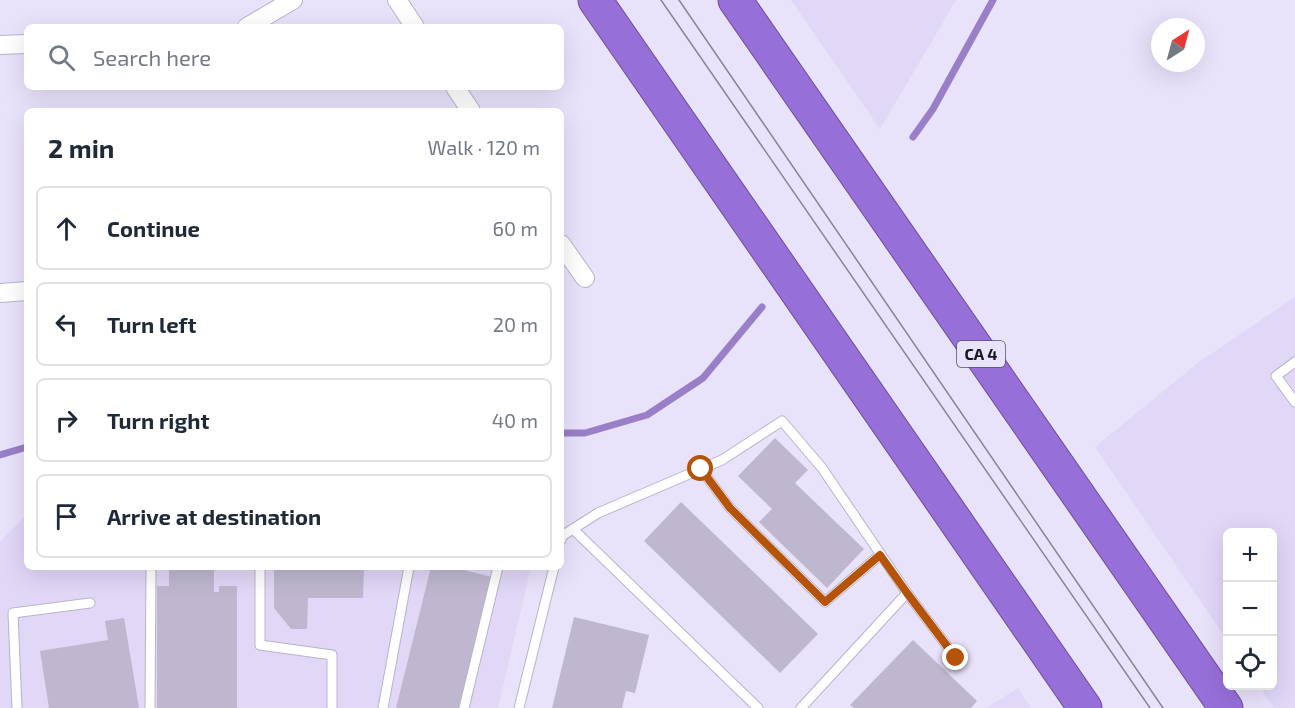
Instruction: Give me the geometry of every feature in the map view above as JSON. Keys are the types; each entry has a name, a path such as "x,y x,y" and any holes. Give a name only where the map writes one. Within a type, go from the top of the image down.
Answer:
{"highway":[{"path":"595,0 1085,708"},
{"name":"CA 4","path":"735,0 1226,708"}],"street":[{"path":"252,24 293,0"},
{"path":"397,0 413,24"},
{"path":"0,45 24,44"},
{"path":"456,90 469,108"},
{"path":"564,248 585,278"},
{"path":"0,292 24,291"}],"lane":[{"path":"1295,362 1276,376 1295,402"},
{"path":"564,535 598,513 722,460 782,421 822,468 880,555 956,658"},
{"path":"701,469 730,508 825,602 880,555"},
{"path":"573,529 758,708"},
{"path":"150,708 152,570"},
{"path":"260,570 260,645 332,655 332,708"},
{"path":"383,708 408,570"},
{"path":"464,708 497,570"},
{"path":"519,708 553,570"},
{"path":"804,706 907,593"},
{"path":"17,708 13,613 90,603"}],"shaded area":[{"path":"791,0 956,0 880,129"},
{"path":"1295,297 1295,708 1274,708 1262,690 1277,690 1277,528 1223,528 1223,634 1095,447 1199,362"},
{"path":"24,517 24,570 530,570 498,708 0,708 0,542"},
{"path":"1018,688 1031,708 988,708 991,705"}],"building":[{"path":"775,438 808,470 795,483 864,549 827,588 759,522 772,509 738,476"},
{"path":"681,502 818,634 780,673 644,541"},
{"path":"169,570 214,570 214,592 219,592 219,586 237,586 237,708 157,708 157,586 169,586"},
{"path":"274,570 364,570 363,598 308,598 307,629 291,629 274,608"},
{"path":"430,570 464,570 492,577 460,708 396,708"},
{"path":"574,617 649,635 635,693 626,691 622,708 552,708"},
{"path":"124,618 139,708 49,708 40,651 108,640 105,621"},
{"path":"913,640 977,701 971,708 854,708 850,705"}],"waterway":[{"path":"913,137 933,109 993,0"},
{"path":"564,433 585,433 647,415 703,378 762,307"},
{"path":"0,455 24,448"}],"tram line":[{"path":"661,0 1150,708"},
{"path":"679,0 1163,708"}],"route":[{"path":"701,469 730,508 825,602 880,555 956,658"}]}
